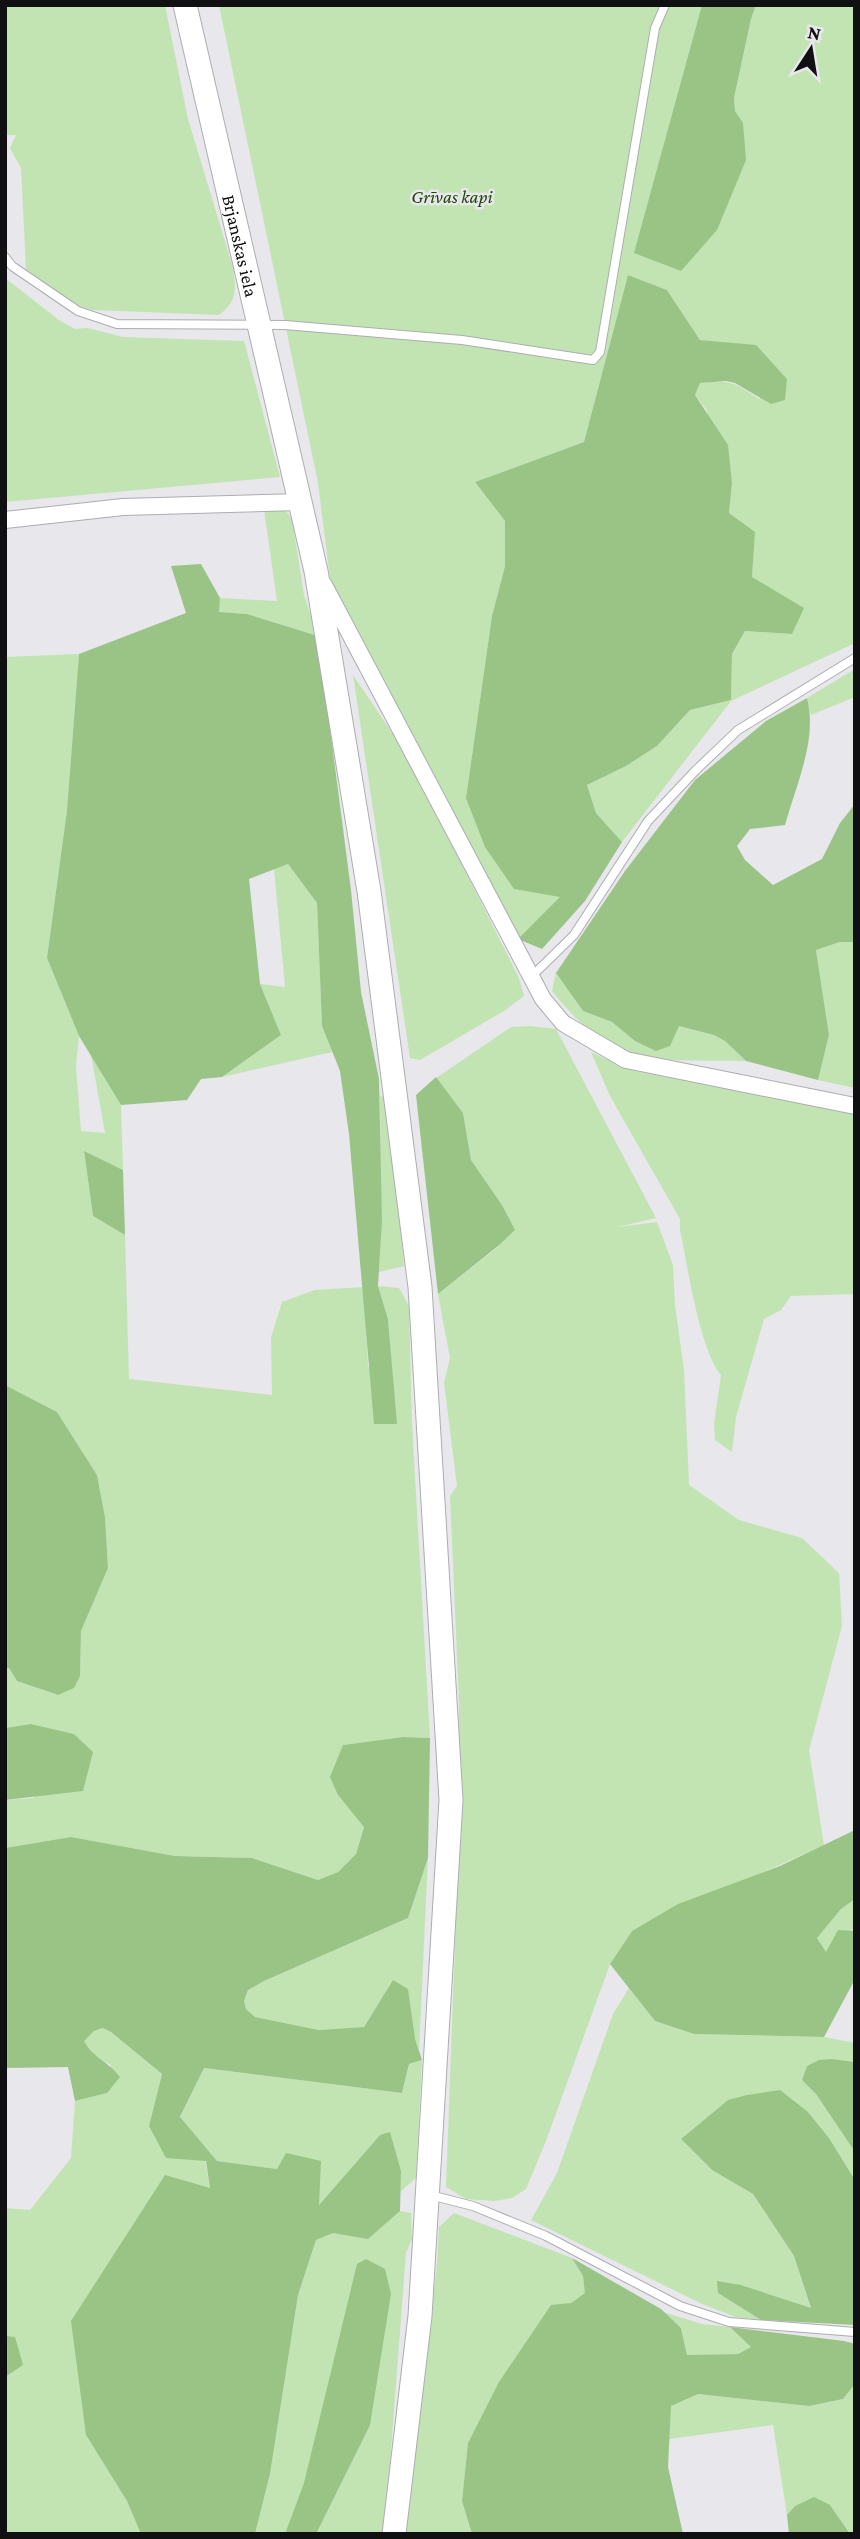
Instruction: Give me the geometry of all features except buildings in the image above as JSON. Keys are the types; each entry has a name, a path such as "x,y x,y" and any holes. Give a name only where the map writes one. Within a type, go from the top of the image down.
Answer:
{"main road":[{"name":"Brjanskas iela","path":"186,5 316,571 371,904 420,1287 451,1800 417,2343 394,2534"}],"street":[{"path":"5,520 123,507 300,494"},
{"path":"316,571 543,999 563,1023 626,1060 855,1106"}],"lane":[{"path":"5,257 12,266 78,311 117,324 260,327 285,325 462,340 593,360 600,352 655,28 665,5"},
{"path":"532,976 574,935 648,821 696,770 738,730 855,658"},
{"path":"428,2194 473,2206 536,2232 680,2305 729,2322 855,2332"}],"green space":[{"path":"5,5 165,5 188,119 233,268 233,299 219,315 93,310 65,304 26,269 21,168 10,148 16,135 5,135"},
{"name":"Grīvas kapi","path":"219,5 702,5 635,252 681,270 735,111 734,98 756,5 855,5 855,643 731,701 622,842 596,813 587,785 626,766 657,746 690,710 731,700 732,654 745,631 792,634 752,577 754,532 729,513 732,483 706,409 695,395 700,383 726,382 759,399 787,379 756,346 700,340 667,290 628,275 584,442 475,482 505,521 505,566 492,616 466,798 561,897 518,939 504,907 424,764 331,586 318,483"},
{"path":"702,5 756,5 734,98 735,111 743,123 746,160 717,230 681,271 634,253"},
{"path":"628,275 667,290 700,340 756,345 787,379 785,400 771,404 735,383 726,381 700,383 695,395 728,445 732,483 729,513 755,532 752,577 804,608 792,634 745,631 732,654 731,700 690,710 657,746 626,766 587,785 596,813 622,842 585,901 542,949 518,939 560,897 514,889 485,847 466,798 492,616 505,566 505,521 475,482 584,442"},
{"path":"5,278 59,320 75,329 88,328 123,337 244,341 280,477 5,502"},
{"path":"264,509 285,510 292,519 304,595 318,636 247,614 218,612 220,598 277,601"},
{"path":"201,564 220,598 219,612 247,614 318,636 351,890 361,992 379,1079 382,1220 378,1286 388,1319 397,1424 374,1424 349,1134 340,1071 322,1026 317,903 288,864 249,879 260,984 281,1035 222,1077 201,1079 187,1100 121,1105 79,1036 47,958 67,810 79,654 186,613 171,566"},
{"path":"79,654 67,810 47,958 79,1036 76,1066 81,1131 105,1133 91,1055 121,1105 123,1170 84,1152 93,1216 125,1235 129,1379 272,1395 271,1337 282,1302 315,1290 364,1287 368,1366 396,1424 388,1319 378,1286 399,1288 409,1306 412,1424 430,1738 403,1737 343,1745 338,1795 364,1826 356,1854 338,1872 318,1880 252,1858 175,1856 71,1837 5,1848 5,1800 33,1798 93,1752 74,1734 31,1724 5,1728 5,1668 9,1668 17,1681 57,1695 80,1676 81,1631 108,1568 105,1517 97,1475 57,1412 5,1385 5,657"},
{"path":"855,669 855,697 811,715 807,698"},
{"path":"353,675 407,755 519,978 524,996 504,1011 420,1060 410,1058"},
{"path":"807,698 810,714 808,746 785,825 750,829 737,846 745,860 773,885 822,859 840,823 855,804 855,942 840,942 816,950 829,1035 818,1080 746,1061 725,1041 714,1035 679,1026 670,1046 656,1051 635,1041 612,1022 583,1011 556,973 625,871 695,780 766,721"},
{"path":"288,864 317,903 322,1025 332,1052 222,1077 281,1035 260,984 285,987 274,869"},
{"path":"840,942 855,942 855,1088 818,1080 829,1035 816,950"},
{"path":"556,973 583,1011 612,1022 635,1041 679,1026 714,1035 725,1041 746,1061 648,1058 619,1050 582,1024 552,991"},
{"path":"511,1027 556,1029 656,1218 618,1227 657,1222 673,1265 675,1305 684,1370 689,1485 739,1520 802,1538 839,1573 842,1626 809,1750 824,1845 632,1931 610,1964 526,2189 512,2198 495,2201 466,2199 446,2187 458,1862 459,1702 450,1496 457,1486 444,1383 450,1358 438,1294 498,1247 502,1205 471,1160 463,1113 436,1078"},
{"path":"591,1052 630,1070 855,1114 855,1294 791,1296 781,1310 764,1319 736,1417 732,1452 715,1440 714,1424 721,1375 713,1363 700,1327 680,1219 610,1096"},
{"path":"436,1077 463,1113 471,1160 502,1205 515,1230 438,1294 416,1095"},
{"path":"380,1095 388,1102 404,1266 379,1272 381,1229"},
{"path":"84,1151 123,1170 125,1235 93,1216"},
{"path":"5,1385 57,1412 97,1475 105,1517 108,1568 81,1631 80,1676 74,1688 58,1695 17,1681 9,1668 5,1668"},
{"path":"31,1724 74,1734 93,1752 83,1791 5,1800 5,1728"},
{"path":"403,1737 430,1738 428,1858 408,1918 264,1981 248,1990 244,2001 246,2009 255,2017 319,2030 364,2027 393,1980 408,1989 415,2039 422,2060 409,2064 402,2093 204,2068 180,2117 217,2161 277,2169 286,2153 321,2161 319,2205 380,2135 390,2132 401,2171 400,2211 368,2239 333,2233 316,2240 298,2295 270,2474 255,2534 141,2534 127,2501 86,2435 71,2321 165,2175 210,2188 206,2161 166,2158 149,2126 162,2074 103,2028 94,2031 84,2041 92,2052 120,2077 107,2093 75,2101 68,2067 5,2068 5,1848 71,1837 175,1856 252,1858 318,1880 338,1872 356,1854 364,1827 338,1795 330,1777 343,1745"},
{"path":"855,1830 855,1899 841,1909 817,1938 826,1952 838,1930 855,1931 854,1981 824,2037 694,2034 655,2021 610,1964 632,1931 678,1904 780,1866"},
{"path":"428,1858 419,2051 393,1980 364,2027 319,2030 255,2017 246,2009 244,2001 248,1990 264,1981 408,1918"},
{"path":"855,1899 855,1931 852,1929 826,1953 817,1938 841,1909"},
{"path":"629,1988 655,2021 694,2034 824,2037 855,2043 855,2062 832,2059 807,2066 802,2080 816,2094 855,2152 855,2180 829,2138 808,2112 728,2100 681,2139 712,2170 753,2194 794,2256 811,2309 741,2285 718,2293 761,2320 735,2317 700,2303 531,2220 557,2173 613,2014"},
{"path":"103,2028 162,2074 149,2126 205,2160 210,2188 86,2435 127,2501 141,2534 5,2534 5,2208 30,2210 71,2158 75,2101 106,2093 111,2065 91,2055 83,2041 94,2031"},
{"path":"422,2060 416,2178 400,2192 401,2171 380,2135 318,2206 277,2169 217,2161 180,2118 204,2068 402,2093 409,2064"},
{"path":"819,2060 855,2062 855,2152 816,2094 802,2080 807,2066"},
{"path":"780,2090 808,2112 829,2138 855,2180 855,2325 761,2320 718,2293 717,2281 741,2285 811,2308 794,2256 753,2194 712,2170 681,2139 728,2100"},
{"path":"400,2211 411,2213 412,2239 406,2253 382,2534 255,2534 270,2474 298,2295 316,2240 333,2233 368,2238"},
{"path":"454,2213 572,2258 583,2276 586,2293 571,2303 478,2424 468,2443 462,2501 472,2534 405,2534 439,2227"},
{"path":"572,2258 661,2309 681,2328 687,2355 738,2354 751,2347 730,2327 844,2341 855,2344 855,2384 843,2399 809,2406 698,2394 671,2406 668,2467 683,2534 472,2534 462,2501 468,2443 499,2382 551,2305 571,2303 585,2293 583,2276"},
{"path":"366,2259 385,2269 391,2294 370,2425 316,2534 285,2534 304,2483 357,2264"},
{"path":"663,2312 702,2324 730,2327 752,2347 738,2354 687,2355 681,2328"},
{"path":"5,2336 15,2337 23,2365 5,2377"},
{"path":"855,2384 855,2534 850,2534 830,2505 795,2506 787,2515 773,2425 669,2439 670,2406 698,2394 809,2406 843,2399"},
{"path":"814,2497 830,2505 850,2534 789,2534 787,2515 795,2506"}]}
